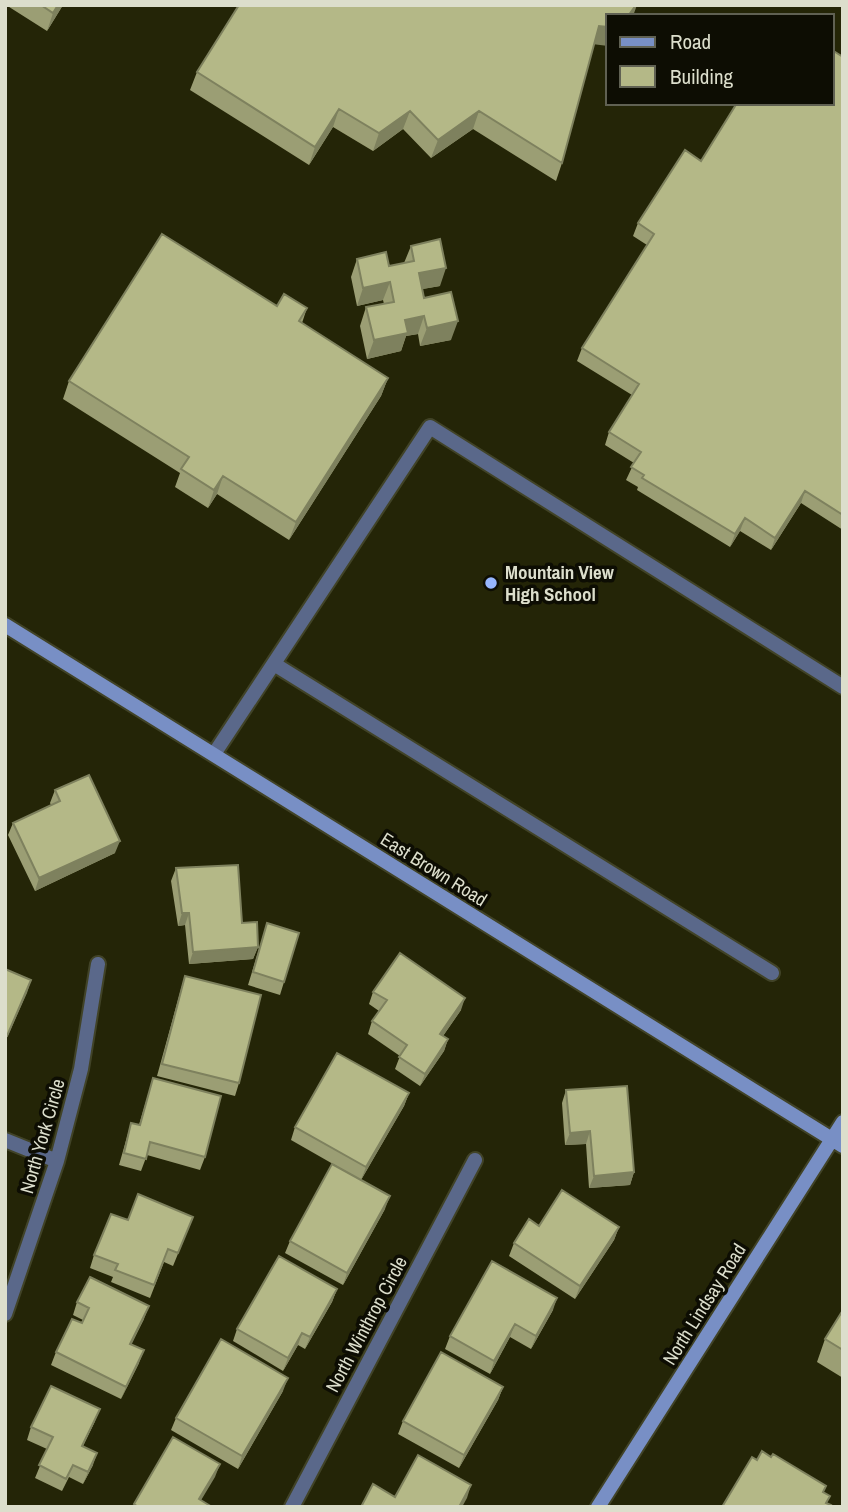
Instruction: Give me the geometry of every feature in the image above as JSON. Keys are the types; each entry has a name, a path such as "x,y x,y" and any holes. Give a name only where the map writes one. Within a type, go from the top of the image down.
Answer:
{"main road":[{"name":"East Brown Road","path":"5,625 837,1142"},
{"name":"North Lindsay Road","path":"598,1507 837,1142 843,1122"}],"street":[{"path":"214,754 430,428 843,687"},
{"path":"274,664 772,973"},
{"name":"North York Circle","path":"5,1314 57,1161 81,1069 98,964"},
{"path":"5,1140 57,1161"},
{"name":"North Winthrop Circle","path":"292,1507 475,1160"}],"building":[{"path":"41,5 58,5 53,13"},
{"path":"239,5 636,5 629,14 606,14 606,27 599,26 562,163 479,111 438,140 410,111 379,133 339,109 315,147 197,72"},
{"path":"834,51 843,57 843,515 805,491 775,538 745,518 735,534 642,478 644,475 631,467 641,452 609,432 639,384 582,348 654,234 638,223 685,150 701,161 736,105 834,105"},
{"path":"162,234 277,306 284,294 307,308 299,321 388,378 296,522 223,476 214,490 181,469 189,457 69,381"},
{"path":"440,239 446,268 419,273 424,298 451,292 458,321 427,328 424,316 405,320 408,333 374,340 366,307 394,302 390,282 363,288 357,259 386,252 389,266 414,261 411,246"},
{"path":"89,775 120,841 39,878 13,823 60,801 55,790"},
{"path":"238,865 242,923 257,922 258,947 193,952 189,913 182,913 176,868"},
{"path":"267,923 299,933 284,982 253,972"},
{"path":"400,953 465,998 440,1034 448,1039 425,1074 399,1057 407,1045 372,1021 387,1000 373,992"},
{"path":"5,969 31,980 7,1036 5,1036"},
{"path":"185,976 261,995 239,1083 162,1064"},
{"path":"337,1053 409,1093 366,1167 295,1127"},
{"path":"153,1078 221,1096 205,1157 150,1142 146,1159 124,1153 131,1123 140,1125"},
{"path":"627,1086 634,1172 594,1176 590,1131 570,1133 566,1090"},
{"path":"332,1164 390,1196 347,1273 290,1241"},
{"path":"562,1190 619,1227 580,1286 514,1243 529,1219 539,1226"},
{"path":"138,1194 193,1217 178,1253 168,1249 154,1285 115,1270 118,1264 94,1255 111,1214 128,1220"},
{"path":"279,1256 337,1289 310,1337 302,1333 288,1358 237,1329"},
{"path":"492,1261 557,1298 536,1336 515,1324 494,1361 450,1336"},
{"path":"90,1277 149,1306 130,1344 144,1350 126,1387 56,1352 72,1319 82,1323 89,1308 77,1302"},
{"path":"843,1310 843,1350 825,1339"},
{"path":"221,1339 288,1378 242,1456 176,1418"},
{"path":"441,1352 503,1387 464,1455 403,1421"},
{"path":"51,1386 100,1409 82,1446 97,1453 88,1472 73,1465 66,1479 39,1465 53,1437 31,1427"},
{"path":"173,1437 220,1464 199,1499 212,1507 138,1507 134,1504"},
{"path":"762,1451 771,1457 773,1454 826,1486 823,1492 830,1496 826,1503 831,1505 830,1507 722,1507 752,1457 757,1460"},
{"path":"418,1455 471,1485 459,1507 361,1507 373,1484 395,1497"}],"place":[{"name":"Mountain View High School","path":"491,583"}]}
